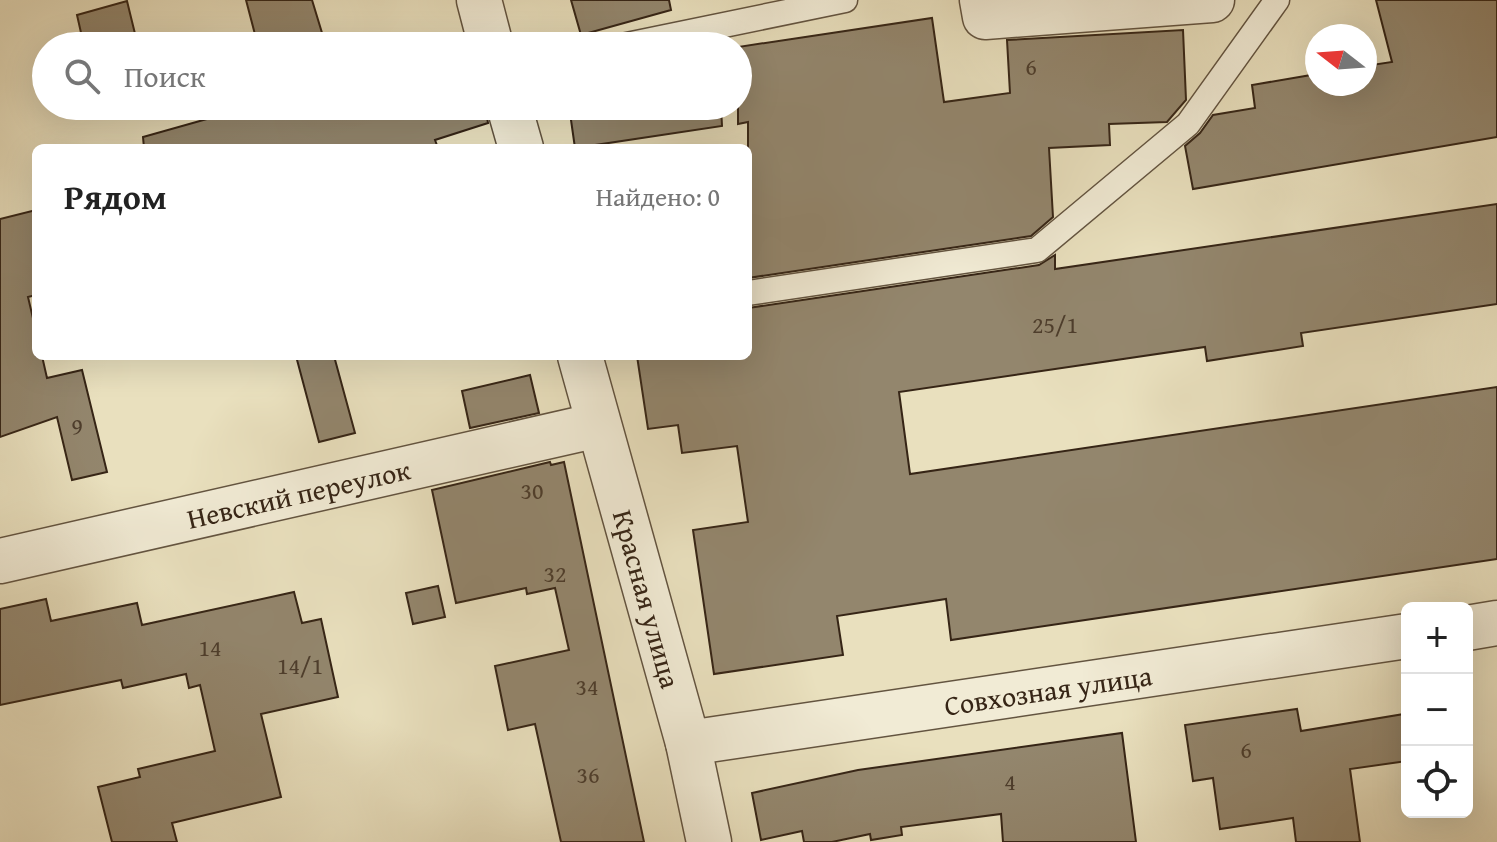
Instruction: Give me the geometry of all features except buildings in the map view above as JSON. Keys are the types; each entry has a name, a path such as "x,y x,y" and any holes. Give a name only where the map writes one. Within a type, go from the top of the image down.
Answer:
{"street":[{"path":"479,0 487,32"},
{"path":"982,0 985,17 1212,0"},
{"path":"513,120 520,144"},
{"name":"Красная улица","path":"581,360 688,743 709,842"},
{"name":"Невский переулок","path":"0,561 598,425"},
{"path":"1473,627 1497,623"},
{"name":"Совхозная улица","path":"688,743 1401,637"}],"lane":[{"path":"690,32 845,0"},
{"path":"752,292 1037,250 1188,124 1277,0"}]}
